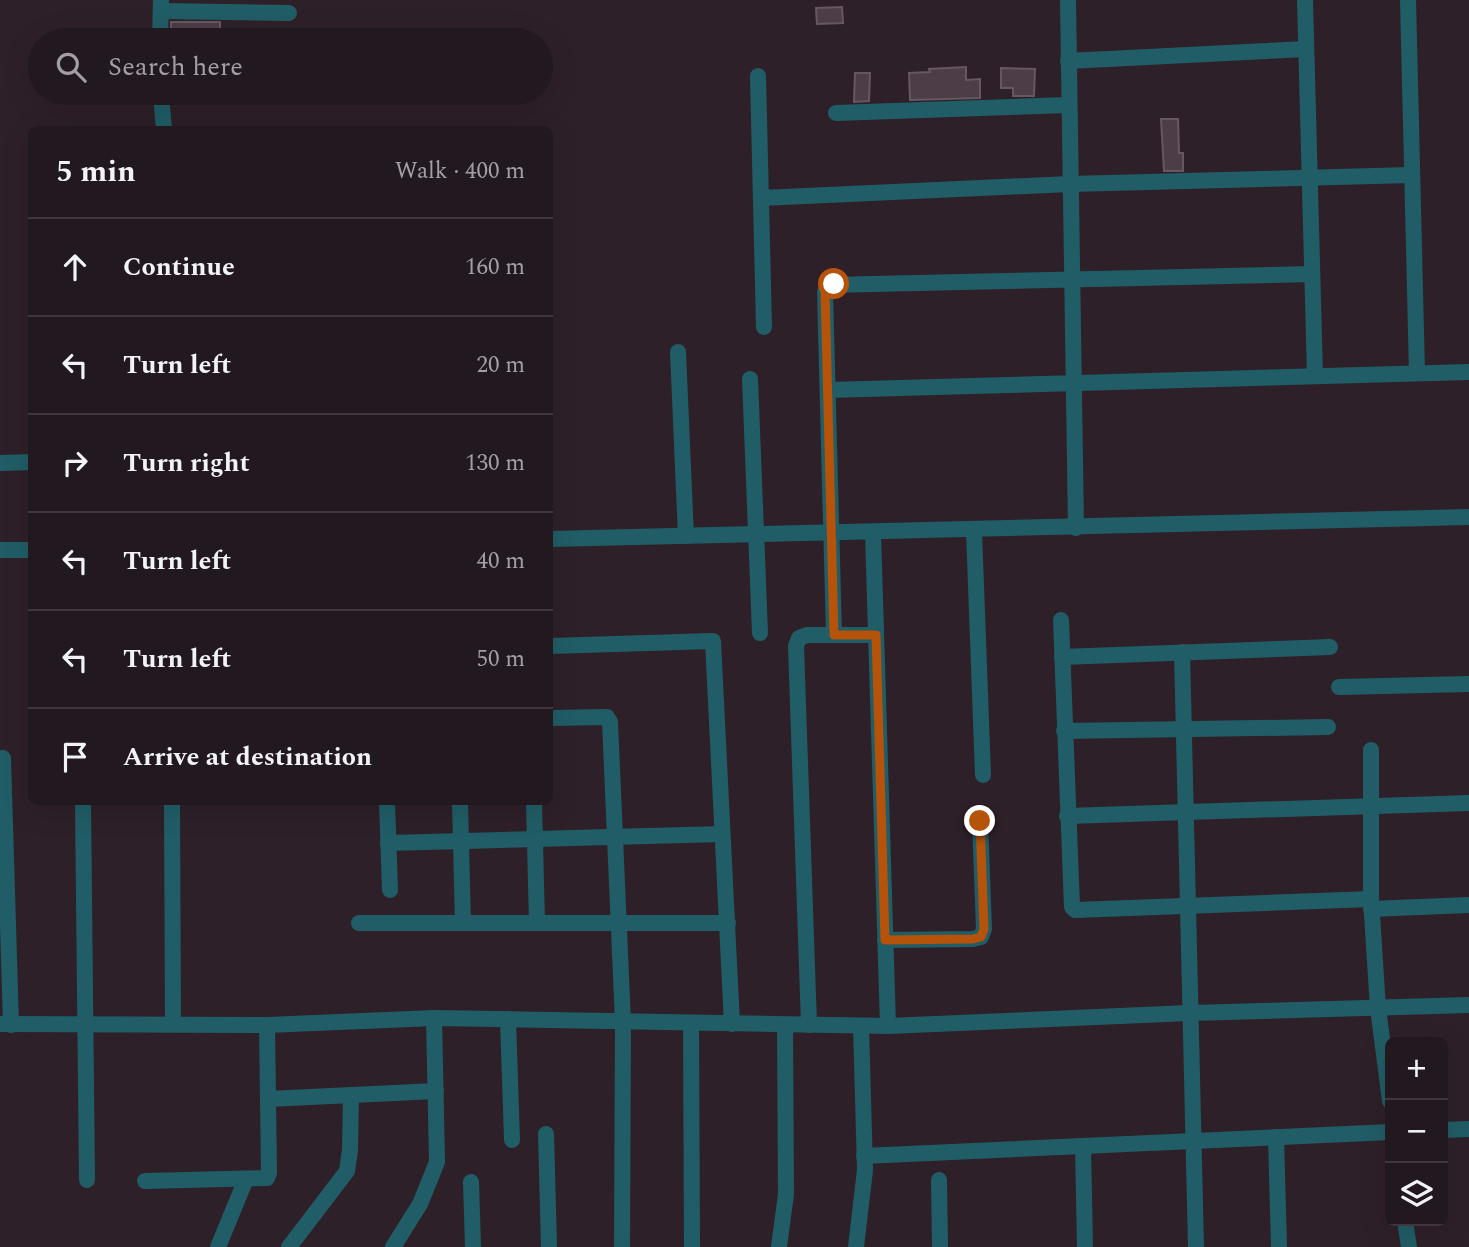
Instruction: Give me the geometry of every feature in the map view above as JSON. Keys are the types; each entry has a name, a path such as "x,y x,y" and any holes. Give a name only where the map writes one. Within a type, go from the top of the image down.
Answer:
{"street":[{"path":"1068,0 1076,528"},
{"path":"1305,0 1315,376"},
{"path":"1408,0 1417,373"},
{"path":"160,28 161,6 289,13"},
{"path":"1069,61 1306,49"},
{"path":"758,75 764,327"},
{"path":"162,105 164,126"},
{"path":"836,113 1069,105"},
{"path":"761,198 1070,184 1412,175"},
{"path":"834,635 825,292 828,285 1312,274"},
{"path":"678,352 686,536"},
{"path":"828,390 1469,372"},
{"path":"750,379 760,634"},
{"path":"0,463 28,462"},
{"path":"553,539 974,531 1469,517"},
{"path":"974,531 983,775"},
{"path":"873,533 888,1026"},
{"path":"0,550 28,550"},
{"path":"1061,620 1071,900 1072,907 1076,910 1187,906 1469,905"},
{"path":"809,1025 796,646 799,638 807,635 876,635"},
{"path":"553,646 713,641 732,1024"},
{"path":"1062,657 1330,647"},
{"path":"1182,652 1196,1247"},
{"path":"1339,687 1469,684"},
{"path":"553,718 607,717 610,722 623,1022 622,1247"},
{"path":"1064,731 1328,727"},
{"path":"1371,750 1371,904 1378,1008 1390,1100"},
{"path":"3,758 6,1025 267,1025 434,1018 888,1026 1189,1013 1469,1005"},
{"path":"1067,816 1469,803"},
{"path":"83,805 87,1180"},
{"path":"172,805 173,1024"},
{"path":"387,805 390,890"},
{"path":"460,805 463,923"},
{"path":"534,805 537,923"},
{"path":"885,940 981,937 984,929 980,821"},
{"path":"388,843 722,834"},
{"path":"359,923 728,923"},
{"path":"393,1247 420,1203 438,1162 434,1018"},
{"path":"508,1019 512,1140"},
{"path":"691,1023 692,1247"},
{"path":"145,1181 267,1178 267,1025"},
{"path":"779,1247 786,1194 785,1025"},
{"path":"856,1247 864,1156 861,1026"},
{"path":"268,1100 436,1091"},
{"path":"289,1247 347,1171 351,1095"},
{"path":"1448,1130 1469,1131"},
{"path":"864,1156 1385,1132"},
{"path":"547,1134 549,1247"},
{"path":"1276,1137 1279,1247"},
{"path":"1083,1146 1085,1247"},
{"path":"218,1247 246,1179"},
{"path":"939,1180 940,1247"},
{"path":"471,1182 473,1247"},
{"path":"1406,1226 1409,1247"}],"building":[{"path":"842,7 843,23 817,24 816,8"},
{"path":"171,22 220,22 220,28 171,28"},
{"path":"966,67 966,80 980,79 980,98 910,100 909,73"},
{"path":"1001,68 1035,69 1034,96 1013,96 1013,88 1001,88"},
{"path":"855,73 870,73 869,101 854,102"},
{"path":"1161,119 1178,119 1179,153 1183,153 1183,171 1164,171"}],"route":[{"path":"834,284 828,285 825,292 834,635 876,635 885,940 981,937 984,929 980,821"}]}
